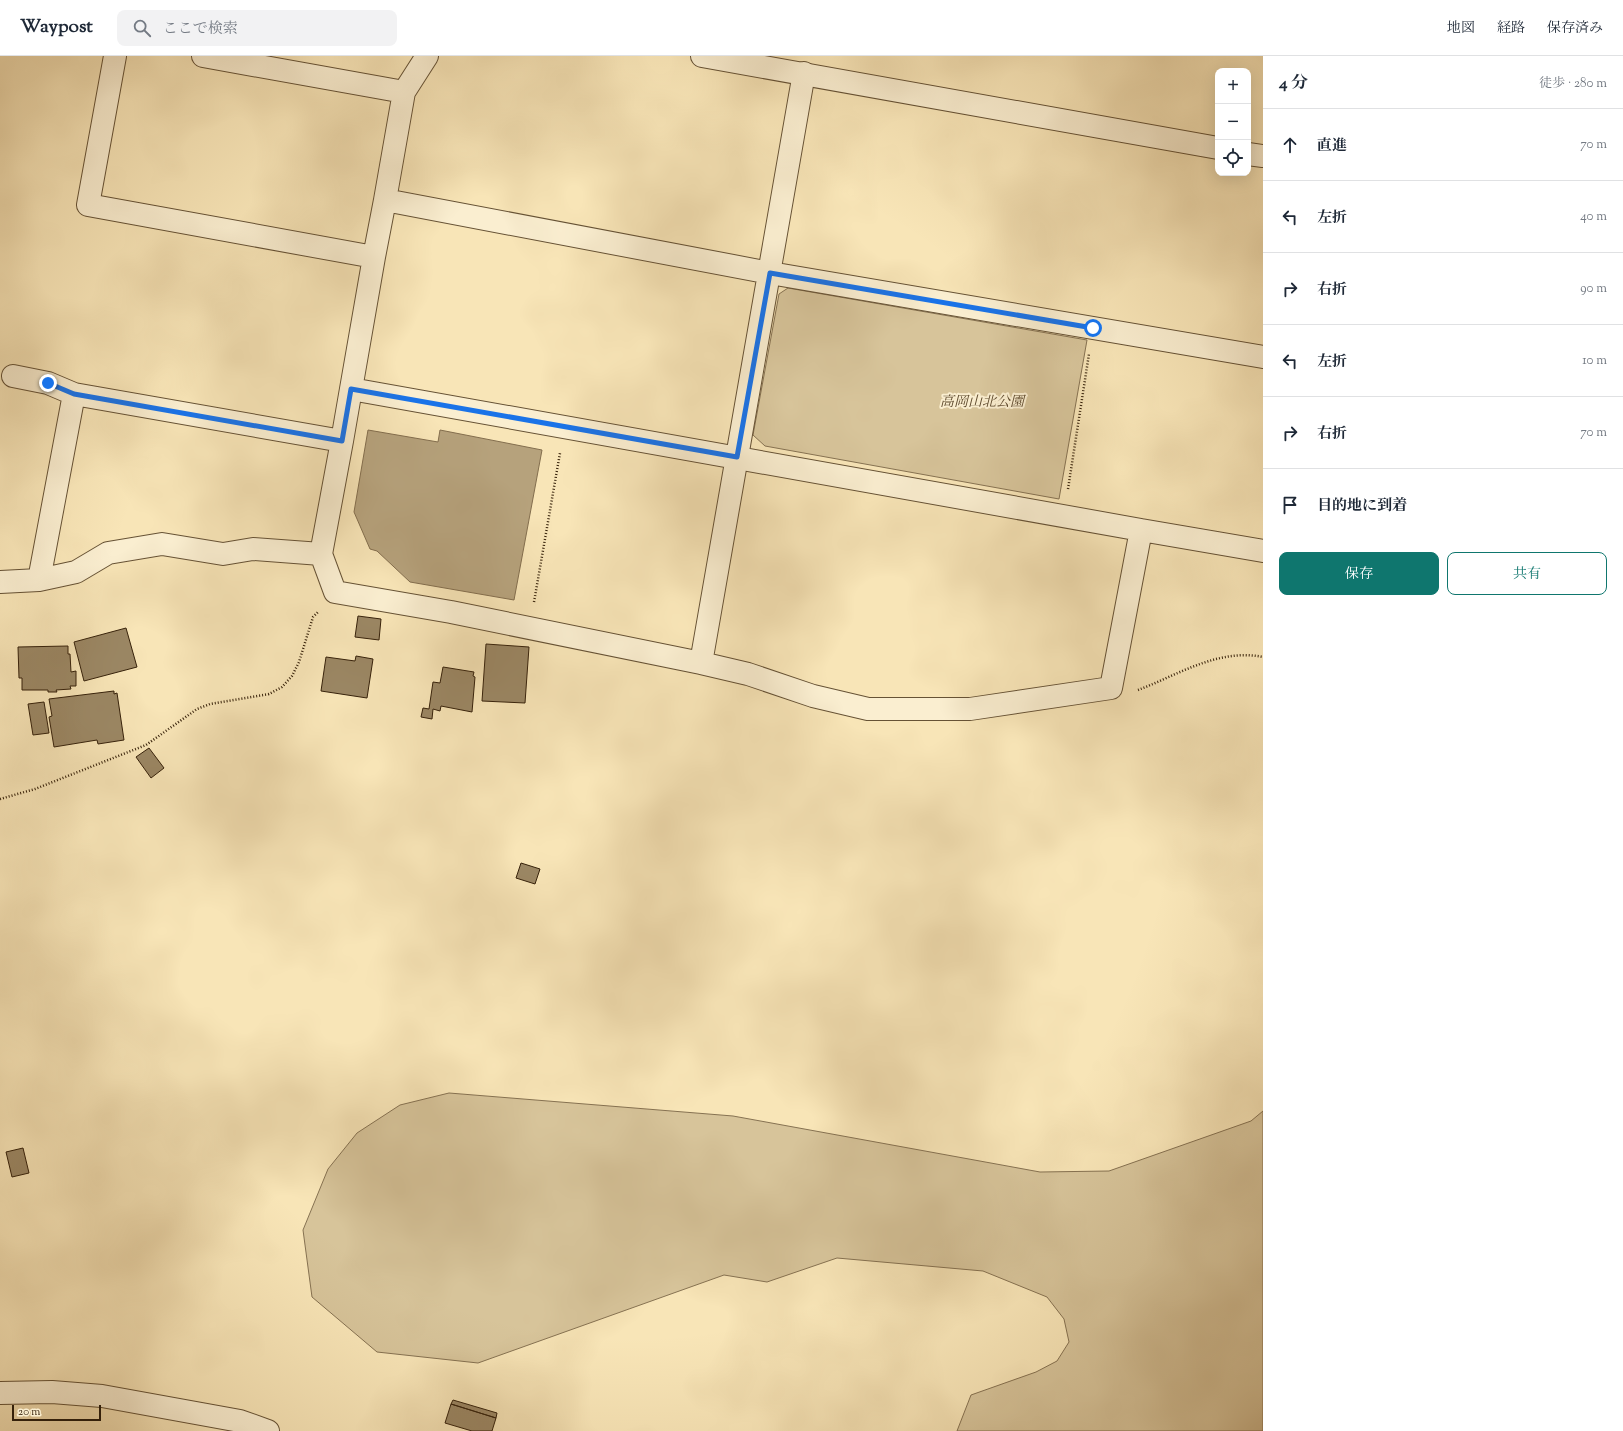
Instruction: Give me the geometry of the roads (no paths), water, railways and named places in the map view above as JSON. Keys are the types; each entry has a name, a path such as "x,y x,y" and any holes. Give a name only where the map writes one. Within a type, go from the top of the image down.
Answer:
{"street":[{"path":"115,56 88,205 374,256"},
{"path":"203,56 404,92"},
{"path":"427,56 404,92 321,554 335,592 451,612 701,662 748,674 813,696 868,709 970,708 1111,688 1141,530"},
{"path":"702,56 1215,147"},
{"path":"701,662 804,74"},
{"path":"1251,154 1263,156"},
{"path":"385,200 770,273 1263,357"},
{"path":"13,376 48,383 74,394 342,441"},
{"path":"351,389 1263,551"},
{"path":"39,580 74,394"},
{"path":"0,582 39,580 76,572 108,554 162,544 223,554 253,550 321,554"},
{"path":"0,1393 52,1392 102,1396 240,1421 268,1431"}],"park label":[{"name":"高岡山北公園","path":"982,403"}]}
